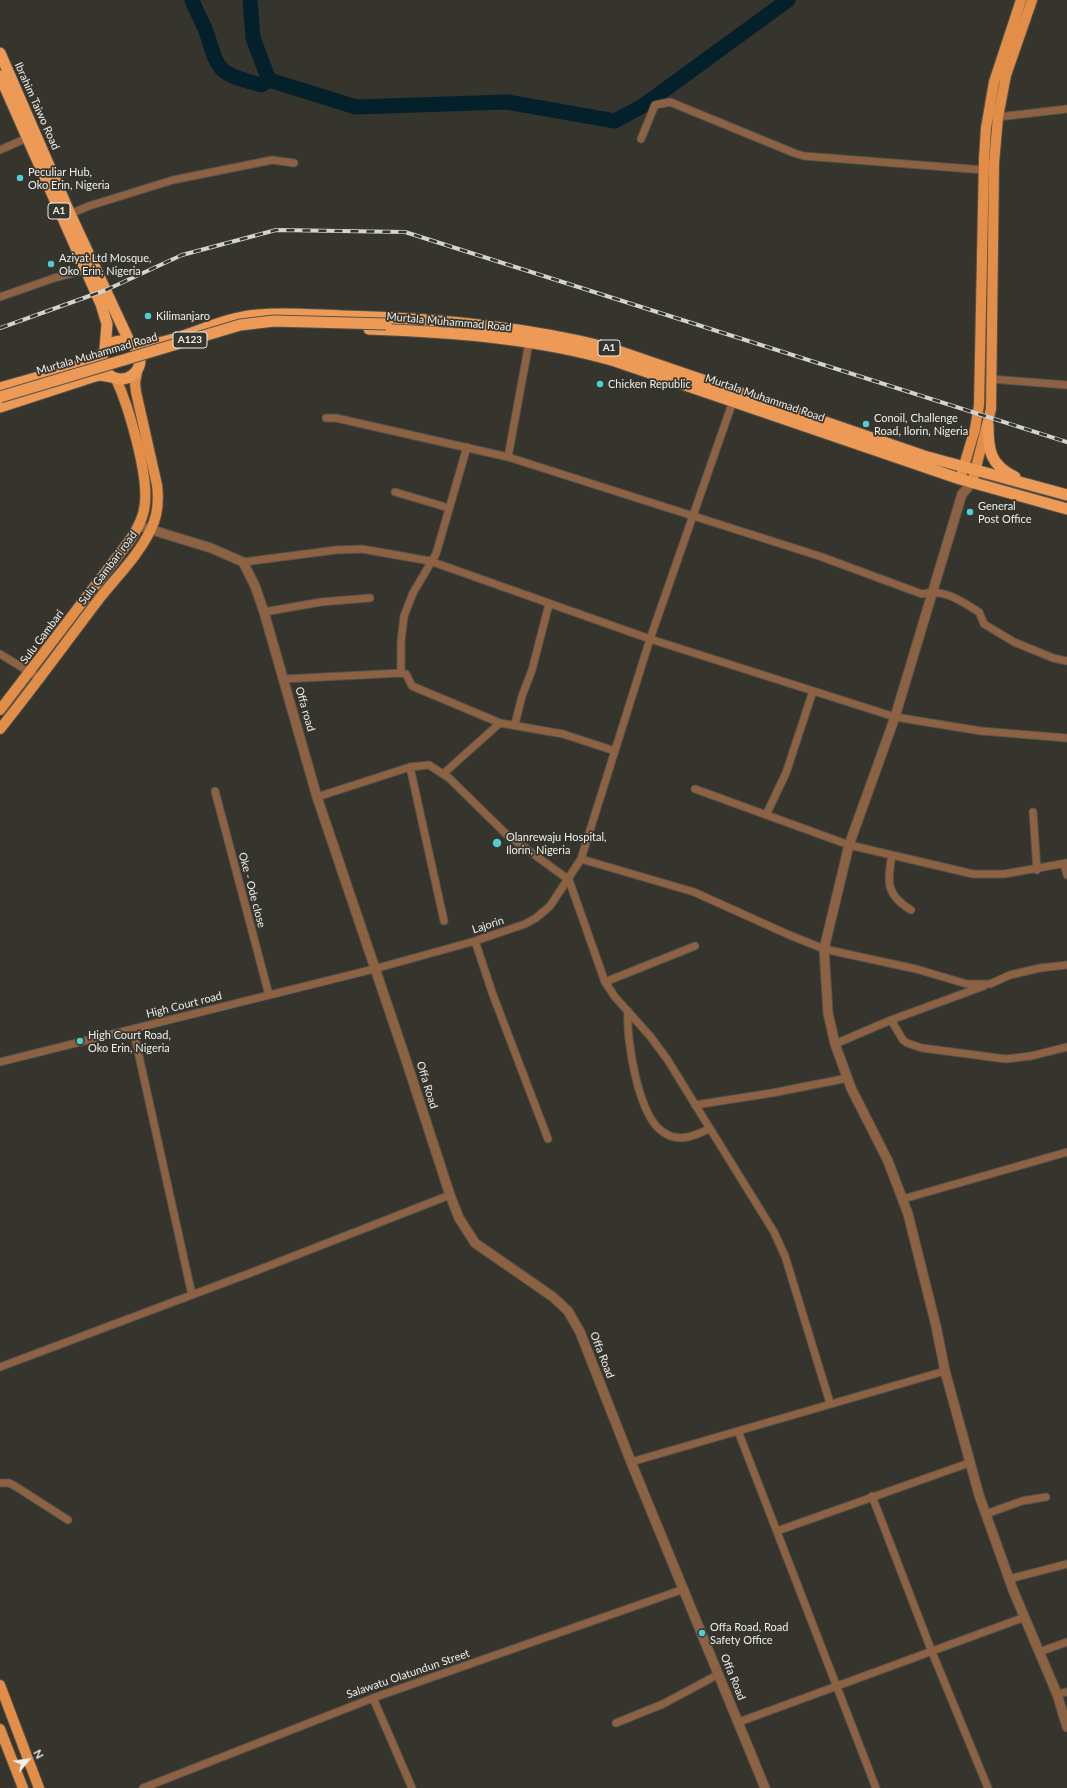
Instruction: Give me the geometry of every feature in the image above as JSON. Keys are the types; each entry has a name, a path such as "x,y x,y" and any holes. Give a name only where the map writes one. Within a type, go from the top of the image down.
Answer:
{"highway":[{"name":"Ibrahim Taiwo Road","path":"0,53 70,214 132,345"},
{"name":"Ibrahim Taiwo Road","path":"0,76 101,304 107,324 104,351"},
{"name":"Murtala Muhammad Road","path":"132,345 150,345 242,317 257,315 404,318 488,326 558,337 609,348 963,468 1067,495"},
{"name":"Murtala Muhammad Road","path":"0,396 240,325 281,321 386,326"},
{"name":"Murtala Muhammad Road","path":"138,367 146,357 254,325 393,330 530,343 592,354 972,483 1067,509"},
{"name":"Murtala Muhammad Road","path":"0,402 246,329 295,325 434,327 488,326"},
{"name":"A123","path":"386,326 487,338"},
{"name":"A1","path":"117,341 132,345 139,354 138,367 130,378 114,378 103,367 104,351 117,341"},
{"name":"Murtala Muhammad Road","path":"0,388 92,362 104,351"},
{"name":"Murtala Muhammad Road","path":"0,407 92,377 100,375 114,378"},
{"path":"988,425 989,447 994,460 1006,473 1031,486"}],"main road":[{"path":"960,479 975,429 980,400 986,128 994,82 1021,0"},
{"path":"972,483 991,409 994,163 998,117 1006,75 1032,0"},
{"name":"Sulu Gambari road","path":"0,729 41,679 96,602 144,543 155,520 158,498 157,485 136,387 138,367"},
{"name":"Sulu Gambari","path":"0,710 139,526 145,503 144,480 131,419 114,378"},
{"path":"0,1685 39,1788"},
{"path":"0,1729 22,1788"}],"street":[{"path":"641,139 655,105 670,102 804,156 984,170"},
{"path":"998,117 1067,109"},
{"path":"0,150 27,138"},
{"path":"70,214 89,206 173,180 272,160 294,163"},
{"path":"0,297 54,278 86,270"},
{"path":"508,457 530,343"},
{"path":"991,379 1067,385"},
{"name":"Lajorin","path":"374,969 475,941 525,924 536,918 550,906 569,880 581,860 650,639 733,401"},
{"path":"326,418 336,418 508,457 692,517 725,525 819,556 922,594 933,591 957,599 980,612 984,624 1014,642 1053,658 1067,661"},
{"path":"401,673 401,642 404,616 413,593 436,554 466,447"},
{"path":"960,479 962,494 895,717 849,845 824,949 828,1013 835,1044 848,1078 888,1161 903,1199 908,1214 936,1326 945,1371 969,1463 1009,1579 1057,1694 1067,1727"},
{"path":"962,494 972,483"},
{"path":"395,492 449,508"},
{"path":"139,526 150,531 211,548 243,562 336,550 362,550 430,562 650,639 895,717 981,732 1067,738"},
{"name":"Offa road","path":"243,562 255,586 264,612 318,797 374,969"},
{"path":"264,612 321,602 370,598"},
{"path":"515,724 522,696 532,670 549,604"},
{"path":"0,654 41,679"},
{"path":"284,679 401,673 406,674 412,686 500,723 515,724 572,736 615,751"},
{"path":"766,815 786,773 813,691"},
{"path":"443,774 500,723"},
{"path":"318,797 410,767 429,765 443,774 506,834 569,880 605,982 650,1036 774,1232 782,1250 830,1403"},
{"path":"410,767 444,921"},
{"path":"695,789 849,845 973,874 1004,874 1037,870 1066,864 1067,875"},
{"name":"Oke - Ode close","path":"215,791 269,995"},
{"path":"1033,812 1037,870"},
{"path":"892,855 888,876 889,886 893,896 899,903 911,910"},
{"path":"581,860 694,892 824,949 916,969 967,984 990,984"},
{"path":"475,941 548,1139"},
{"path":"605,982 695,946"},
{"path":"835,1044 891,1020 990,984 1010,975 1040,968 1067,965"},
{"name":"High Court road","path":"0,1062 374,969"},
{"name":"Offa Road","path":"374,969 405,1056 450,1195 466,1231 475,1243 552,1297 568,1311 580,1332 631,1462 765,1788"},
{"path":"628,1011 626,1028 629,1052 640,1095 655,1123 662,1132 682,1138 691,1137 709,1129"},
{"path":"891,1020 903,1040 907,1043 922,1048 1006,1059 1030,1056 1067,1047"},
{"path":"133,1029 192,1295"},
{"path":"695,1105 772,1093 848,1078"},
{"path":"903,1199 1067,1152"},
{"path":"0,1367 192,1295 450,1195"},
{"path":"631,1462 830,1403 945,1371"},
{"path":"738,1431 838,1686 876,1788"},
{"path":"777,1531 872,1496 969,1463"},
{"path":"0,1483 9,1483 15,1486 68,1520"},
{"path":"872,1496 932,1652 988,1788"},
{"path":"986,1514 1022,1501 1046,1497"},
{"path":"1009,1579 1067,1564"},
{"name":"Salawatu Olatundun Street","path":"143,1788 373,1698 684,1589"},
{"path":"738,1722 1025,1617"},
{"path":"1039,1652 1067,1642"},
{"path":"616,1723 663,1704 719,1674"},
{"path":"1057,1694 1067,1692"},
{"path":"373,1698 412,1788"}],"waterway":[{"path":"192,0 214,56 221,68 234,77 261,85 269,80 356,107 507,102 615,121 644,105 788,0"},
{"path":"250,0 253,38 269,80"}],"railway":[{"path":"0,328 106,290 182,255 276,230 405,232 1067,442"}],"place":[{"name":"Peculiar Hub, Oko Erin, Nigeria","path":"20,178"},
{"name":"Aziyat Ltd Mosque, Oko Erin, Nigeria","path":"51,264"},
{"name":"Kilimanjaro","path":"148,316"},
{"name":"Chicken Republic","path":"600,384"},
{"name":"Conoil, Challenge Road, Ilorin, Nigeria","path":"866,424"},
{"name":"General Post Office","path":"970,512"},
{"name":"Olanrewaju Hospital, Ilorin, Nigeria","path":"497,843"},
{"name":"High Court Road, Oko Erin, Nigeria","path":"80,1041"},
{"name":"Offa Road, Road Safety Office","path":"702,1633"}]}
